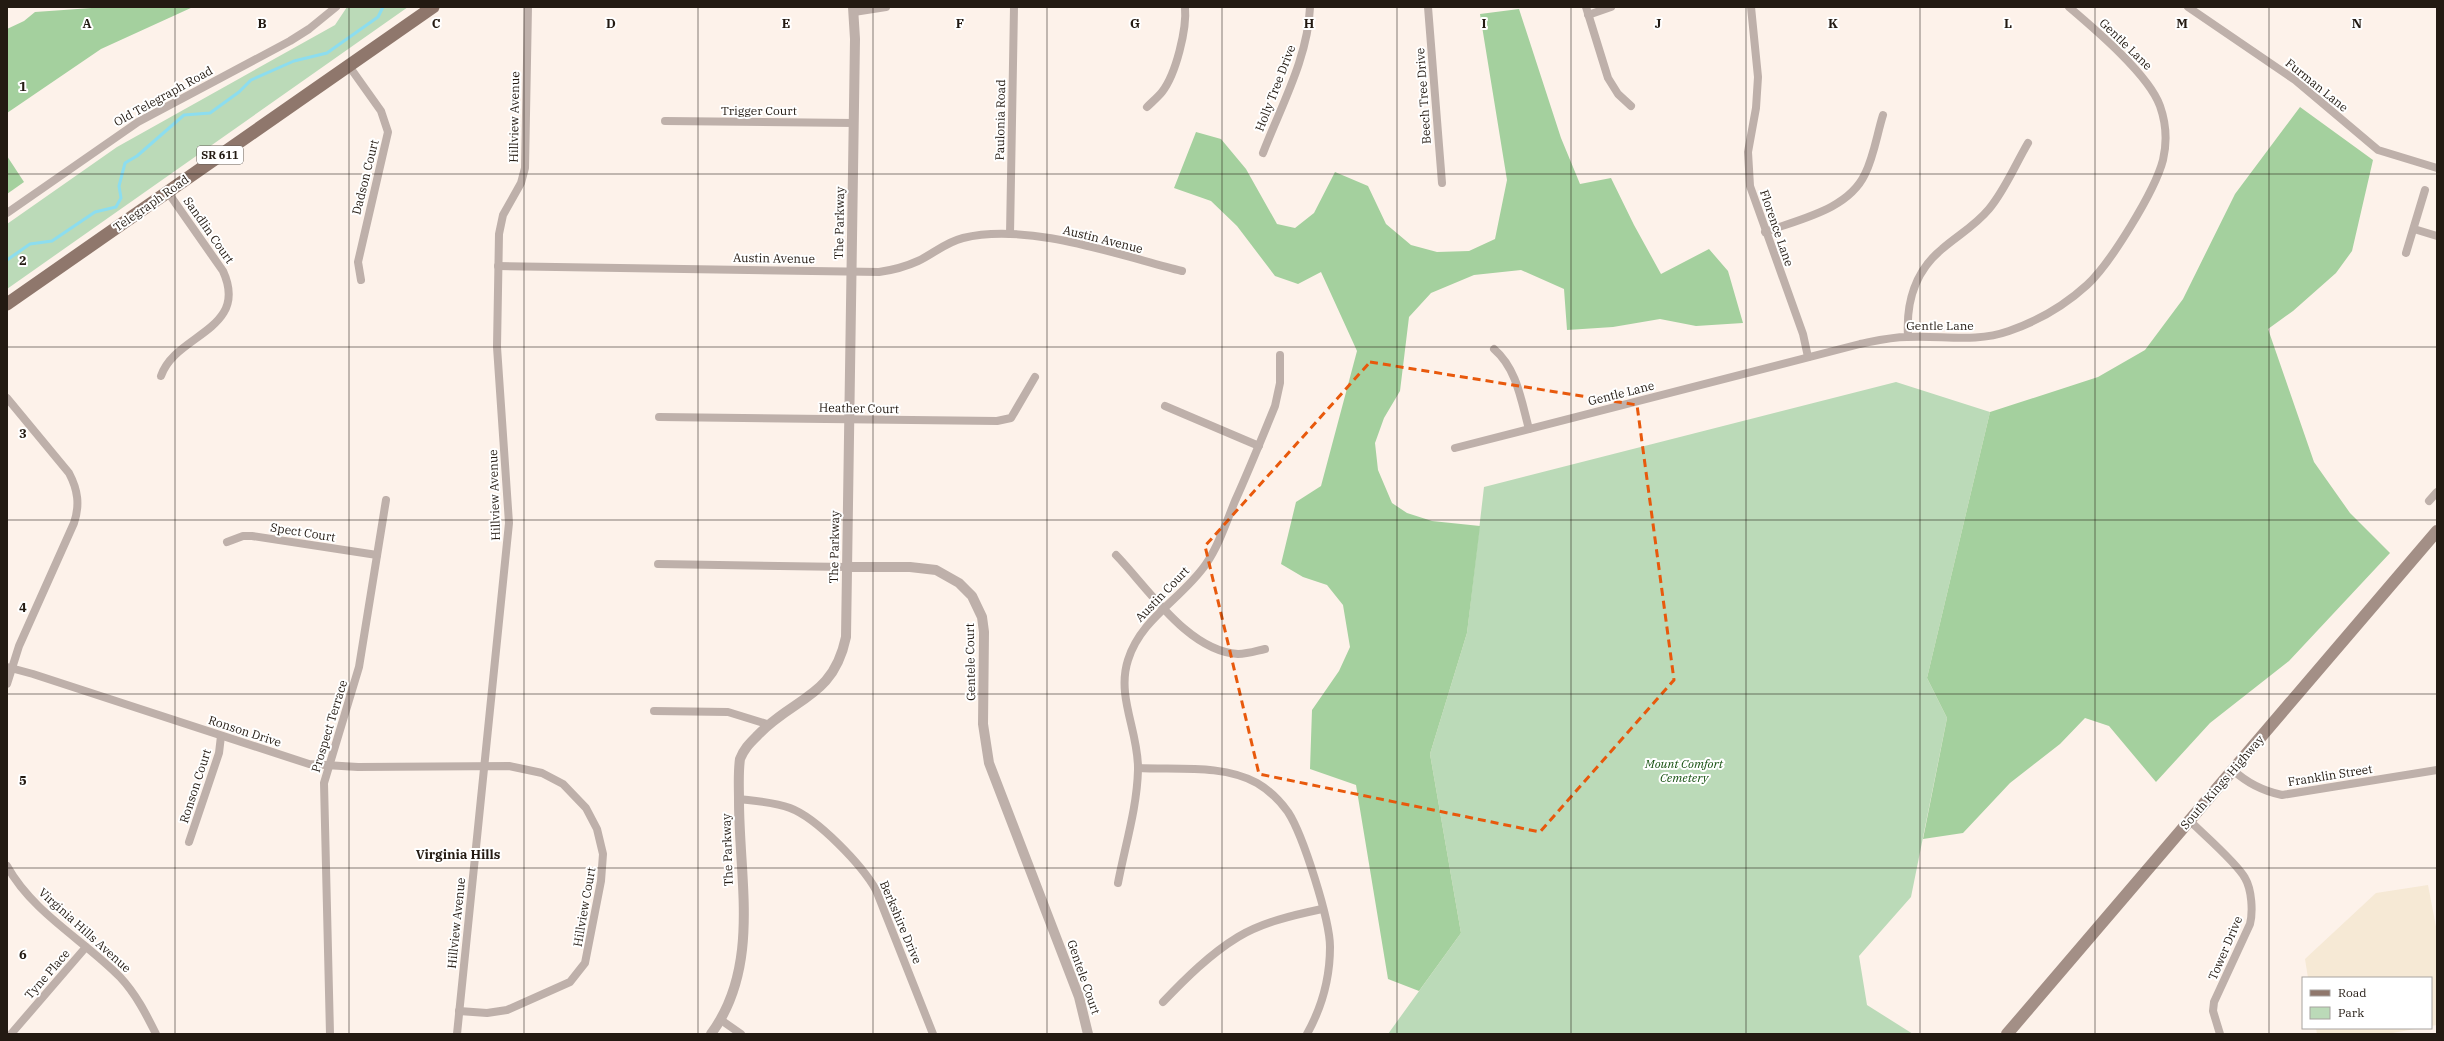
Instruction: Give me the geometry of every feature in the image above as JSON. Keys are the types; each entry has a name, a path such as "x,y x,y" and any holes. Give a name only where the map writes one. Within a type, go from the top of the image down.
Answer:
{"main road":[{"name":"Telegraph Road","path":"7,304 433,7"},
{"name":"South Kings Highway","path":"2007,1034 2437,532"}],"street":[{"name":"Old Telegraph Road","path":"7,214 138,122 290,41 309,29 336,7"},
{"name":"Hillview Avenue","path":"456,1034 509,523 497,348 498,234 503,215 520,184 525,168 528,7"},
{"path":"853,10 886,7"},
{"name":"Paulonia Road","path":"1010,234 1014,7"},
{"path":"1147,107 1165,88 1176,62 1185,29 1185,7"},
{"name":"Holly Tree Drive","path":"1263,153 1304,50 1309,26 1310,7"},
{"name":"Beech Tree Drive","path":"1428,7 1442,183"},
{"path":"1611,7 1587,11 1611,83 1618,94 1631,106"},
{"name":"Florence Lane","path":"1751,7 1758,78 1748,152 1748,172 1752,197 1803,334 1808,357"},
{"name":"Gentle Lane","path":"1455,448 1879,340 1908,336 1950,339 1985,336 2007,332 2049,313 2088,285 2103,267 2125,234 2151,188 2160,170 2165,146 2164,118 2158,100 2140,74 2070,7"},
{"name":"Furman Lane","path":"2188,7 2295,80 2364,141 2378,150 2437,168"},
{"name":"The Parkway","path":"710,1034 721,1020 736,986 744,950 738,770 744,750 768,724 816,692 829,679 840,660 846,637 854,123 853,10"},
{"name":"Dadson Court","path":"349,66 381,111 388,132 358,262 361,280"},
{"path":"1765,232 1832,206 1851,193 1865,174 1883,115"},
{"name":"Trigger Court","path":"665,121 854,123"},
{"path":"1908,336 1909,303 1921,274 1938,252 1969,230 1990,208 2028,143"},
{"path":"2406,252 2414,229 2424,190"},
{"name":"Sandlin Court","path":"161,376 164,366 172,357 218,321 227,307 229,297 227,279 223,271 167,191"},
{"path":"2414,229 2437,236"},
{"name":"Austin Avenue","path":"498,266 852,272 891,270 919,261 960,239 985,235 1010,234 1052,238 1182,271"},
{"path":"1494,349 1504,358 1513,373 1529,429"},
{"name":"Austin Court","path":"1118,883 1137,790 1138,768 1135,737 1125,697 1126,668 1136,641 1151,620 1198,575 1222,534 1259,446 1278,394 1280,355"},
{"name":"Heather Court","path":"659,417 997,421 1011,418 1035,377"},
{"path":"7,398 69,473 74,484 78,502 74,523 19,646 10,668 7,684"},
{"path":"1165,406 1259,446"},
{"path":"2429,501 2437,492"},
{"name":"Prospect Terrace","path":"330,1034 324,783 359,667 386,500"},
{"name":"Spect Court","path":"227,542 243,536 252,536 377,555"},
{"path":"1116,555 1164,608 1193,636 1213,647 1237,654 1248,654 1265,649"},
{"name":"Gentele Court","path":"658,564 910,567 936,570 959,583 977,604 984,632 983,724 988,763 1080,997 1088,1034"},
{"name":"Ronson Drive","path":"10,668 309,764 328,766 484,766"},
{"path":"654,711 728,712 768,724"},
{"name":"Ronson Court","path":"189,842 219,753 221,736"},
{"name":"Hillview Court","path":"459,1011 487,1013 507,1010 564,985 575,978 587,958 603,871 603,854 597,829 586,808 570,790 552,777 530,769 484,766"},
{"path":"1138,768 1228,772 1247,778 1266,789 1282,805 1294,824 1322,909 1330,942 1328,975 1322,1001 1307,1034"},
{"name":"Franklin Street","path":"2233,770 2242,778 2262,789 2288,794 2437,770"},
{"name":"Berkshire Drive","path":"739,799 779,805 798,812 862,869 876,890 933,1034"},
{"name":"Tower Drive","path":"2189,820 2243,875 2249,893 2252,912 2250,924 2213,1006 2220,1034"},
{"name":"Virginia Hills Avenue","path":"7,866 35,902 108,966 132,991 156,1034"},
{"path":"1163,1002 1220,950 1238,937 1268,924 1322,909"},
{"name":"Tyne Place","path":"11,1034 86,947"},
{"path":"721,1020 741,1034"}],"highlighted area":[{"path":"1370,362 1637,405 1674,680 1540,832 1259,774 1205,546"}],"shaded area":[{"path":"2428,885 2437,932 2437,1025 2432,1026 2432,977 2308,977 2305,959 2376,893"},
{"path":"2316,1029 2415,1029 2387,1034 2317,1034"}],"green space":[{"path":"106,7 193,7 101,49 7,113 7,29 24,21 35,12"},
{"path":"347,7 408,7 7,289 7,224 117,147 335,25"},
{"path":"1519,9 1561,138 1580,184 1611,178 1634,225 1661,274 1709,249 1728,271 1743,323 1696,326 1660,319 1613,327 1567,330 1564,289 1521,270 1474,275 1431,293 1409,317 1400,391 1384,418 1375,443 1378,470 1392,503 1407,513 1432,521 1480,526 1467,633 1430,754 1461,933 1419,991 1388,979 1356,785 1310,769 1312,710 1339,671 1350,647 1343,605 1327,585 1303,577 1281,564 1296,502 1321,486 1357,351 1321,272 1298,284 1275,276 1237,226 1211,201 1174,188 1196,132 1221,139 1246,169 1277,224 1295,228 1314,213 1335,172 1368,186 1386,224 1411,245 1437,252 1469,251 1495,239 1507,180 1480,14"},
{"path":"2300,107 2373,160 2352,251 2336,273 2293,311 2268,329 2314,462 2350,513 2390,553 2289,661 2210,723 2156,782 2109,726 2085,718 2060,744 2010,783 1963,833 1923,839 1947,718 1927,678 1990,412 2098,377 2145,350 2183,299 2235,194"},
{"path":"7,156 24,182 7,194"},
{"name":"Mount Comfort Cemetery","path":"1896,382 1990,412 1927,678 1947,718 1911,897 1859,956 1867,1005 1913,1034 1388,1034 1461,933 1430,754 1467,633 1484,487"}],"waterway":[{"path":"7,260 30,244 52,241 95,212 116,207 121,198 119,186 125,163 137,156 184,115 210,113 239,92 251,80 294,61 327,53 378,17 383,7"}],"district":[{"name":"Virginia Hills","path":"458,854"}]}
